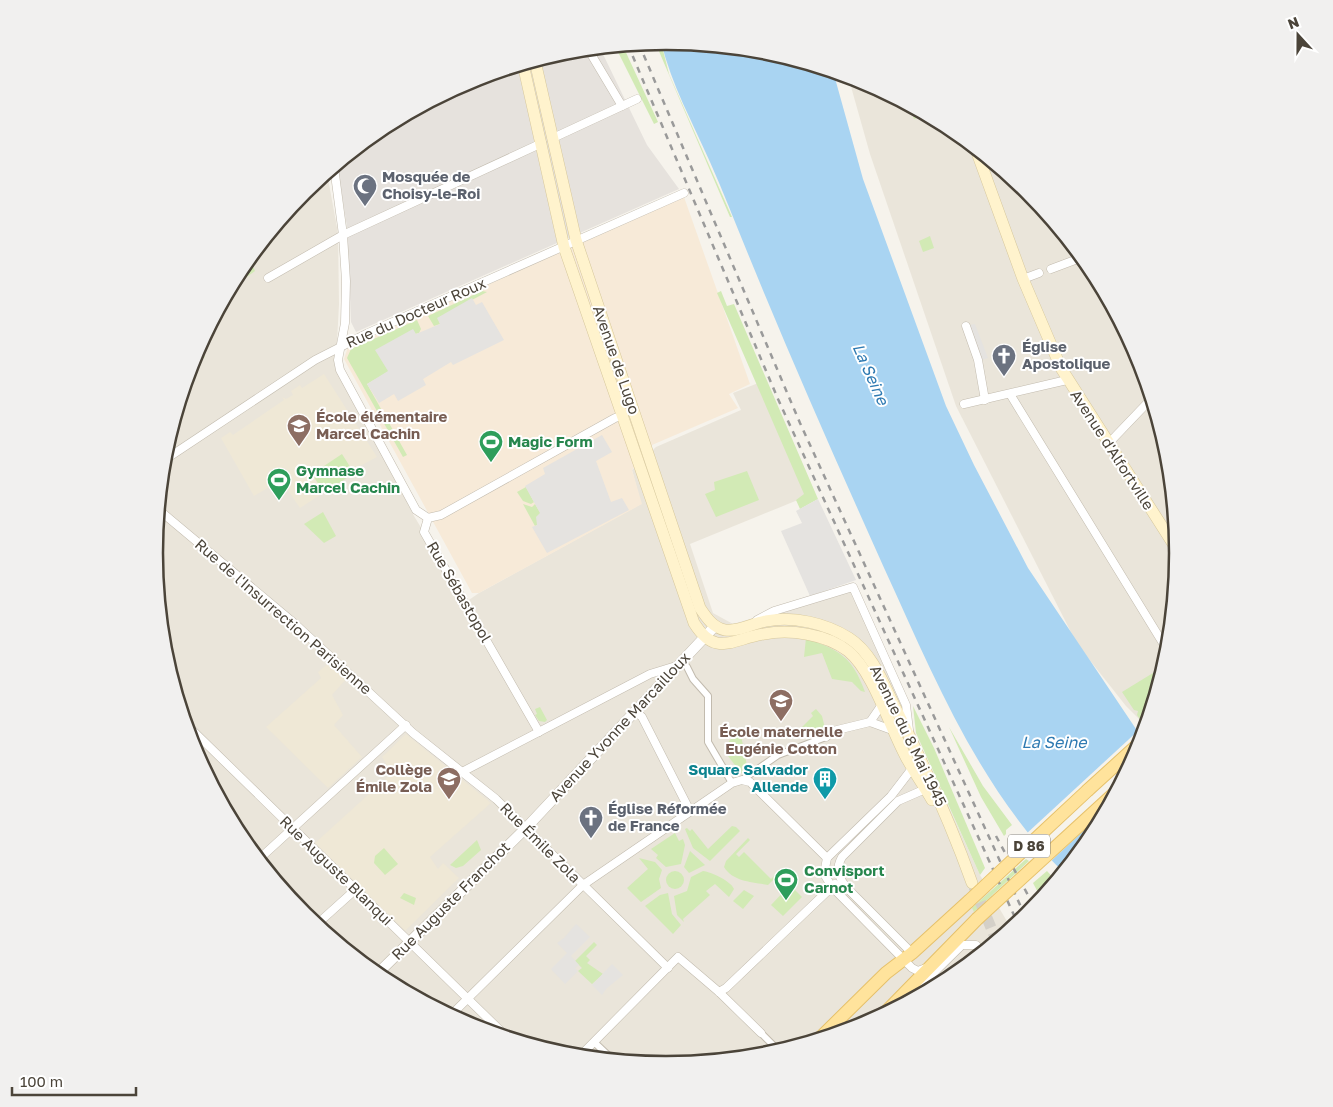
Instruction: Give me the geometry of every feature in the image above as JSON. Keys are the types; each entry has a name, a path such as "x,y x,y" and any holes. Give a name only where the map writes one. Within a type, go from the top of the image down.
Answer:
{"main road":[{"name":"Avenue de Lugo","path":"536,67 576,240 700,608 715,626"},
{"name":"Avenue de Lugo","path":"525,71 564,247 694,623 708,640"},
{"name":"Avenue d'Alfortville","path":"980,159 1023,279 1066,380 1170,539"},
{"name":"Avenue du 8 Mai 1945","path":"740,628 766,621 805,621 826,626 850,639 872,661 909,737 916,764"},
{"path":"715,626 725,630 740,628"},
{"name":"Avenue du 8 Mai 1945","path":"708,640 732,644 762,634 789,632 822,638 846,649 860,662 892,730 916,764 929,787 954,835 972,883"},
{"name":"D 86","path":"829,1030 1129,752"},
{"name":"D 86","path":"899,1000 977,920 1104,803"}],"street":[{"path":"592,56 622,106"},
{"path":"553,138 637,100"},
{"path":"268,278 343,235 542,143"},
{"name":"Rue Sébastopol","path":"335,175 343,235 346,281 345,320 338,360 340,370 416,510 428,518 424,532 539,732"},
{"name":"Rue du Docteur Roux","path":"173,453 313,361 340,347 684,193"},
{"path":"1050,269 1075,260"},
{"path":"1023,279 1040,273"},
{"path":"966,326 978,360 985,400"},
{"path":"964,404 1066,380"},
{"path":"1010,394 1162,641"},
{"path":"1108,444 1147,404"},
{"path":"428,518 442,515 615,418 624,416"},
{"name":"Rue de l'Insurrection Parisienne","path":"165,515 294,623 406,726"},
{"path":"740,628 774,611 853,587 906,705 909,737"},
{"name":"Avenue Yvonne Marcailloux","path":"528,830 676,666 708,640 715,626"},
{"path":"462,772 650,674 676,666"},
{"path":"687,668 693,679 708,696 708,742 732,783"},
{"path":"870,722 881,706"},
{"path":"635,711 642,717 690,811"},
{"path":"456,1011 583,885 732,783 742,780 778,755 826,737 833,731 870,722 892,730"},
{"path":"264,855 406,726"},
{"name":"Rue Émile Zola","path":"406,726 496,799 668,968"},
{"name":"Rue Auguste Blanqui","path":"197,735 497,1027"},
{"path":"907,956 832,887 824,874 827,858 891,796 916,764"},
{"path":"742,780 750,782 827,858"},
{"path":"929,787 898,801 842,857 838,868 840,880 918,971 933,965"},
{"name":"Rue Auguste Franchot","path":"382,969 528,830"},
{"path":"720,992 840,880"},
{"path":"321,920 355,890"},
{"path":"916,991 958,948 964,944 973,944 978,949"},
{"path":"586,1050 678,957 720,992 773,1045"},
{"path":"594,1042 606,1053"}],"shaded area":[{"path":"601,54 603,54 647,145 679,189 356,332 351,322 347,227 338,172 387,135 415,117 474,88 536,67"},
{"path":"851,85 918,117 946,135 973,154 1023,197 1066,247 1103,302 1118,331 1132,361 1153,423 1166,488 1169,521 1170,554 1166,619 1153,684 1141,721 1126,706 1077,644 956,406 870,154"},
{"path":"328,181 338,233 339,304 336,361 414,516 466,602 479,593 641,504 632,470 656,447 741,410 733,393 766,380 815,493 690,544 713,613 733,624 850,590 980,875 1008,923 973,953 946,972 918,990 889,1005 859,1019 828,1030 797,1040 765,1047 699,1056 666,1057 601,1053 536,1040 474,1019 415,990 387,972 360,953 310,910 267,860 248,833 230,805 201,746 180,684 173,652 167,619 163,554 167,488 173,455 180,423 201,361 230,302 248,274 267,247 310,197"},
{"path":"684,197 750,384 729,394 738,408 652,445 632,470 642,504 479,593 472,593 344,359 348,347"},
{"path":"472,298 476,305 482,302 504,340 453,365 451,362 423,379 426,385 398,401 394,394 379,403 367,384 388,371 375,350 413,329 416,334 440,324 437,318"},
{"path":"975,324 988,358 982,360 969,325"},
{"name":"École élémentaire Marcel Cachin","path":"324,374 377,457 356,468 357,471 300,508 281,480 254,496 221,438 230,432 233,435 284,400 282,397 286,399 293,395 291,391 300,385 302,388"},
{"path":"602,435 612,452 596,461 611,502 622,498 629,510 547,553 532,527 537,525 536,517 540,513 525,486 545,474 543,468"},
{"path":"818,499 856,580 810,596 781,531 802,523 796,511"},
{"path":"330,662 347,678 332,695 343,715 334,725 362,757 328,788 266,727 321,678 318,672"},
{"path":"406,734 491,803 430,857 438,869 443,863 459,878 405,931 315,843 392,773 382,757"},
{"path":"576,924 590,937 571,956 579,965 575,968 578,971 565,984 551,969 567,953 557,943"},
{"path":"612,964 623,975 606,989 602,995 592,985"}],"green space":[{"path":"659,50 663,50 669,74 732,217 730,217"},
{"path":"618,52 626,52 658,122 654,124"},
{"path":"930,236 934,248 923,252 919,241"},
{"path":"253,267 255,271 246,278"},
{"path":"482,291 487,292 438,318 440,324 434,326 428,316"},
{"path":"721,291 727,306 734,304 818,499 800,509 796,500 804,494 717,293"},
{"path":"417,320 421,329 419,333 415,334 413,330 388,372 367,384 407,455 403,457 347,358 351,349"},
{"path":"342,454 354,473 324,493 312,474"},
{"path":"747,471 759,500 716,517 705,494 715,490 714,482"},
{"path":"526,487 534,502 531,504 523,501 517,492"},
{"path":"523,504 532,507 535,504 541,514 537,525 535,526"},
{"path":"323,512 336,536 324,543 304,524"},
{"path":"806,638 828,647 843,656 855,670 865,692 861,691 852,682 832,679 822,653 804,657"},
{"path":"1156,671 1141,721 1137,715 1138,711 1134,710 1122,692"},
{"path":"913,706 934,748 985,868 980,875 916,733"},
{"path":"540,707 547,720 545,722 539,721 535,715 537,714 535,709"},
{"path":"816,709 822,716 825,728 808,735 801,728 813,716 811,713"},
{"path":"949,727 983,786 1012,825 1006,830 1004,836 981,797"},
{"path":"740,730 748,771 741,773 725,752 729,741"},
{"path":"732,826 740,831 710,861 693,848 685,829 687,828 690,831 692,829 708,849"},
{"path":"675,833 679,841 683,839 685,845 681,864 666,867 656,858 658,855 651,849"},
{"path":"748,838 750,840 736,854 739,857 744,852 771,879 778,872 779,874 768,885 750,882 733,876 724,867 726,861"},
{"path":"477,840 481,850 463,866 456,868 450,865"},
{"path":"384,848 398,864 385,875 374,863 375,856"},
{"path":"690,851 705,865 689,873 684,867"},
{"path":"639,858 655,862 662,870 659,879 661,888 641,902 627,888 648,869"},
{"path":"1026,859 1029,861 974,912 972,908"},
{"path":"675,871 681,874 684,880 681,886 675,889 669,886 666,880 669,874"},
{"path":"703,871 730,883 734,889 729,897 715,884 706,891 710,895 683,919 684,922 677,915 674,896 687,891 691,877"},
{"path":"1047,871 1052,877 1038,893 1033,883"},
{"name":"Convisport Carnot","path":"790,885 802,897 783,916 771,905"},
{"path":"744,890 754,896 743,909 733,901"},
{"path":"404,893 416,898 414,905 400,898"},
{"path":"668,893 672,914 681,925 673,934 645,906 660,895"},
{"path":"594,942 597,945 586,956 590,960 587,963 603,974 592,984 578,971 582,968 575,961"}],"water":[{"name":"La Seine","path":"664,50 732,54 797,67 835,80 863,179 946,406 974,465 1028,568 1137,731 1103,805 1059,868 1034,840 1007,805 983,768 961,730 922,651 814,410"}],"pier":[{"path":"1137,732 1118,776 1091,824 1050,862 1025,835"}],"tunnel":[{"path":"974,887 994,935"}],"railway":[{"path":"631,51 778,399 1015,917"},
{"path":"642,51 800,423 1023,910"},
{"path":"996,836 1031,901"}],"place":[{"name":"Mosquée de Choisy-le-Roi","path":"365,207"},
{"name":"Église Apostolique","path":"1004,377"},
{"name":"École élémentaire Marcel Cachin","path":"299,447"},
{"name":"Magic Form","path":"491,463"},
{"name":"Gymnase Marcel Cachin","path":"279,501"},
{"name":"École maternelle Eugénie Cotton","path":"781,722"},
{"name":"Collège Émile Zola","path":"449,800"},
{"name":"Square Salvador Allende","path":"825,800"},
{"name":"Église Réformée de France","path":"591,839"},
{"name":"Convisport Carnot","path":"786,901"}]}
